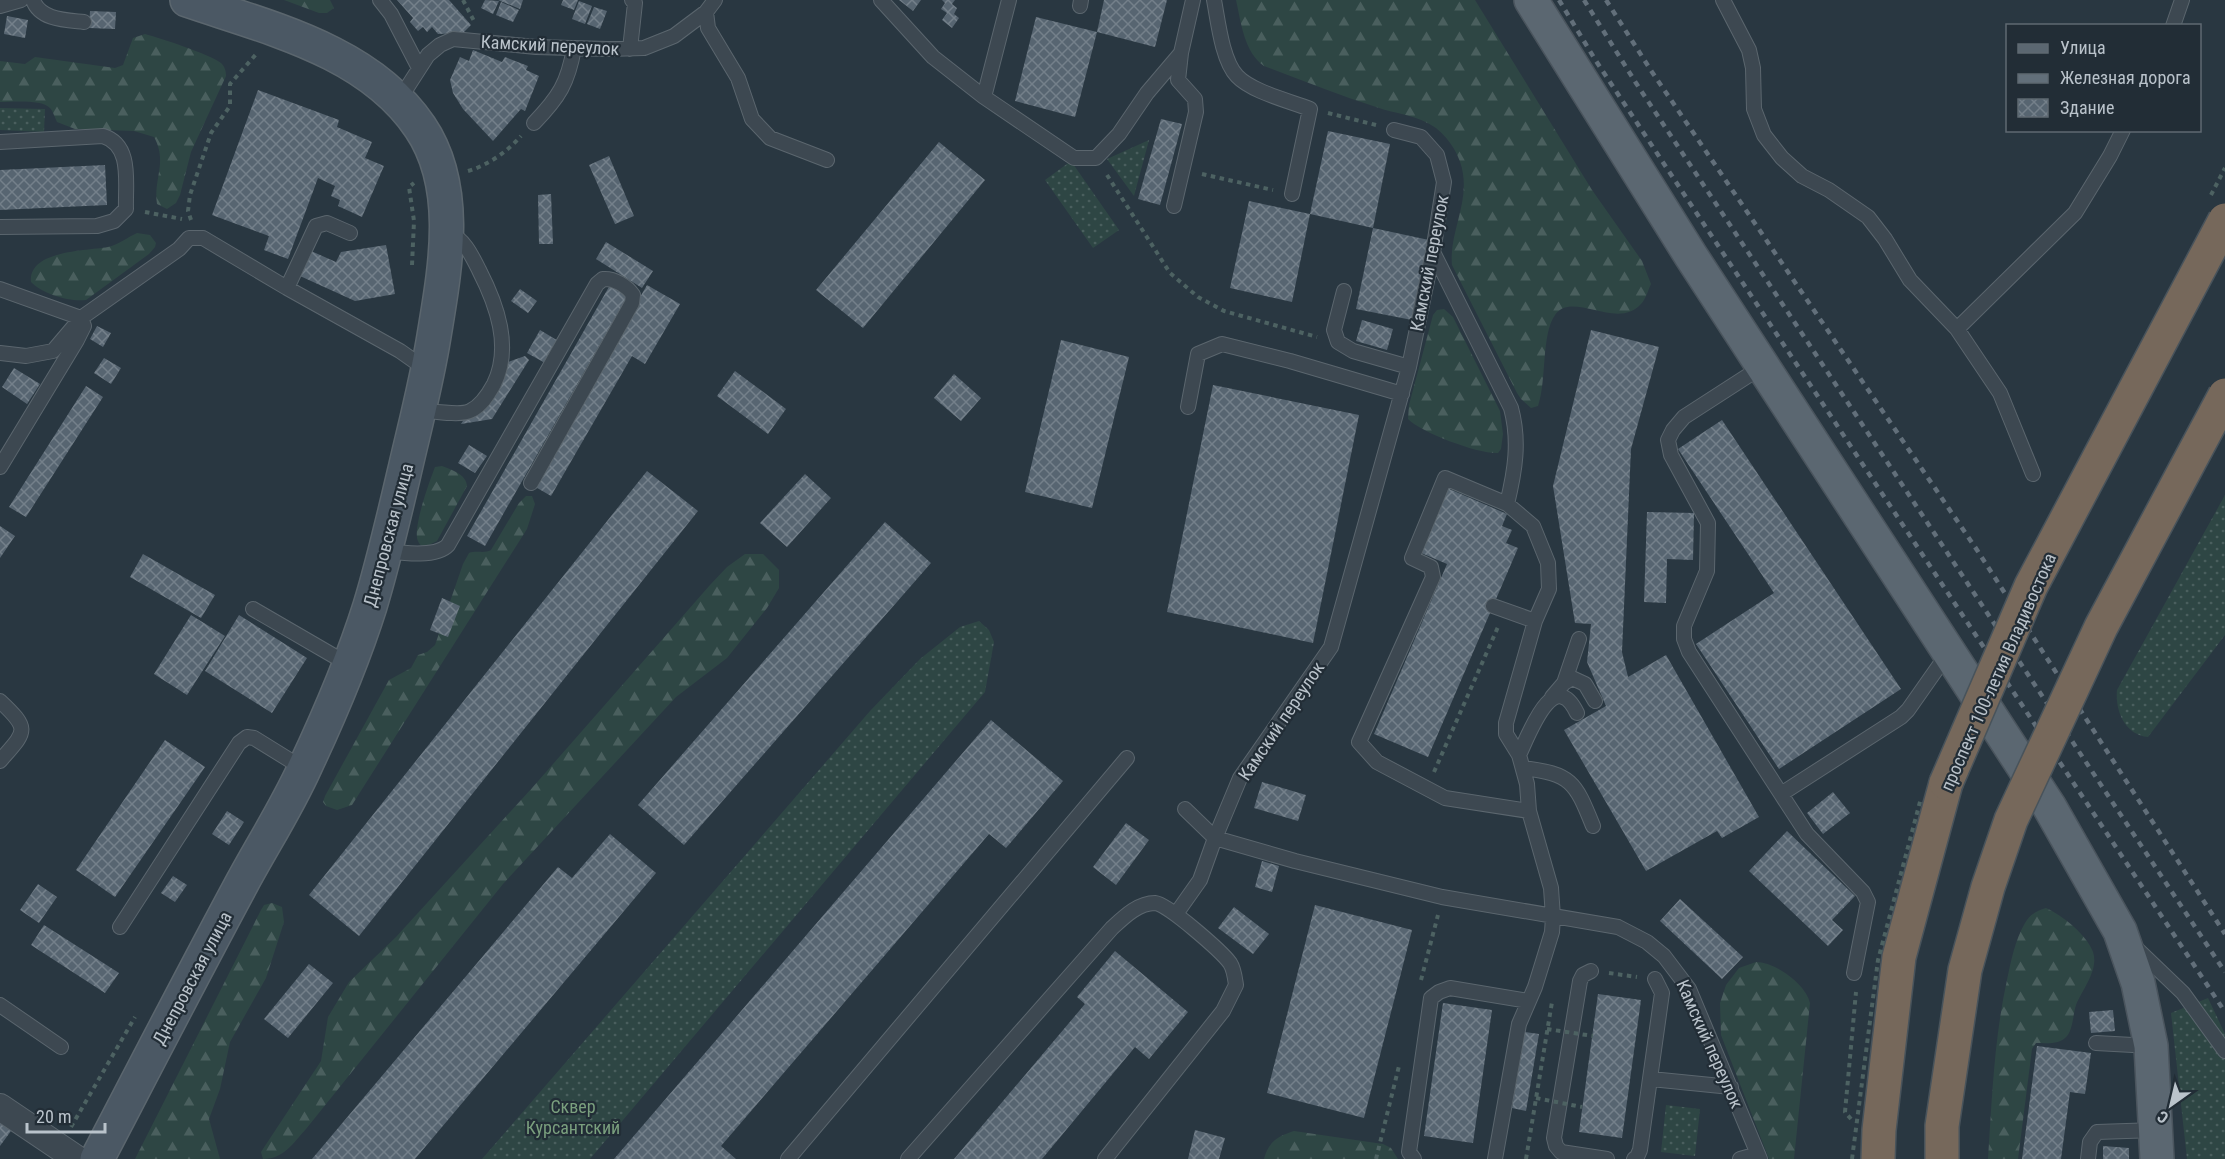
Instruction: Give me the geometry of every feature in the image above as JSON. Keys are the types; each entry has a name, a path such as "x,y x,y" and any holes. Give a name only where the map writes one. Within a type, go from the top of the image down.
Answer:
{"highway":[{"name":"проспект 100-летия Владивостока","path":"1878,1159 1879,1130 1899,957 1946,783 2031,586 2225,220"},
{"path":"1942,1159 1942,1126 1965,970 1988,887 2011,820 2101,627 2225,395"}],"main road":[{"name":"Днепровская улица","path":"97,1159 304,769 350,662 386,551 429,371 444,275 446,231 444,196 434,152 421,128 399,100 360,70 321,48 277,30 187,0"},
{"path":"1531,0 1691,256 2054,814 2120,931 2138,983 2151,1046 2157,1144"}],"street":[{"path":"0,1107 62,1155"}],"lane":[{"path":"0,6 21,0"},
{"path":"33,0 38,10 46,15 60,20 84,22"},
{"path":"380,0 391,14 419,68"},
{"path":"630,49 634,3 632,0"},
{"name":"Камский переулок","path":"399,100 428,55 440,45 453,39 524,46 644,48 674,36 706,12 715,0"},
{"path":"881,0 933,57 984,97 1074,158 1096,158 1119,134 1147,93 1181,53"},
{"path":"984,97 1009,0"},
{"path":"1174,206 1196,112 1195,99 1178,80 1181,53 1193,0"},
{"path":"1214,0 1229,66 1237,76 1246,84 1310,109 1293,194"},
{"path":"1723,0 1749,50 1753,68 1754,109 1764,135 1782,158 1802,176 1829,190 1868,217 1886,239 1910,280 1957,329 2000,393 2033,474"},
{"path":"2174,24 2182,0"},
{"path":"706,12 708,28 738,78 752,119 770,138 827,160"},
{"path":"534,123 553,104 564,85 569,74 574,48"},
{"name":"Камский переулок","path":"1394,130 1420,137 1437,155 1444,182 1433,252 1409,367 1331,647 1240,778 1215,838 1295,861 1442,897 1618,927 1647,942 1664,956 1689,988 1759,1156"},
{"path":"1957,329 2075,213 2122,132"},
{"path":"0,142 103,136 112,139 124,152 126,209 114,221 97,226 0,227"},
{"path":"286,288 316,226 327,223 350,233"},
{"path":"419,410 468,413 487,396 500,372 502,362 503,342 496,310 486,285 465,245 456,236 446,231"},
{"path":"0,353 26,356 53,351 81,318 179,249 189,238 203,237 286,288 400,351 429,371"},
{"path":"1433,252 1511,408 1515,425 1516,470 1508,504"},
{"path":"386,551 410,554 438,552 448,545 597,284 609,278 629,288 633,295 632,303 531,483"},
{"path":"0,289 81,318 84,326 0,467"},
{"path":"1344,291 1335,330 1338,342 1353,351 1409,367"},
{"path":"1188,407 1198,354 1222,344 1290,361 1402,394"},
{"path":"1763,366 1689,413 1673,430 1668,440 1671,455 1708,523 1707,571 1684,626 1684,639 1689,651 1808,834 1863,892 1868,902 1854,973"},
{"path":"1495,1159 1519,1024 1533,994 1553,917 1551,888 1529,811 1527,784 1521,761 1506,734 1506,723 1535,621 1549,589 1548,563 1533,526 1508,504 1445,478 1412,558 1431,567 1436,579 1359,742 1377,762 1445,798 1529,811"},
{"path":"253,609 334,656 350,662"},
{"path":"1499,609 1535,621"},
{"path":"1564,683 1579,639"},
{"path":"1781,794 1901,717 1950,651"},
{"path":"1521,761 1544,707 1564,683 1572,678 1585,684 1595,701"},
{"path":"1552,697 1560,695 1566,697 1572,702 1577,713"},
{"path":"0,701 16,717 22,729 21,736 0,761"},
{"path":"120,927 239,743 247,737 254,738 304,769"},
{"path":"788,1159 1127,758"},
{"path":"1521,761 1567,779 1585,805 1593,826"},
{"path":"1176,914 1200,880 1215,838 1185,809"},
{"path":"908,1159 1112,928 1133,910 1147,904 1161,904 1176,914 1231,964 1236,985 1223,1011 1105,1159"},
{"path":"2120,931 2183,993 2225,1051"},
{"path":"1591,971 1580,981 1554,1138 1558,1156 1606,1159"},
{"path":"1634,1159 1640,1150 1662,993 1655,979"},
{"path":"1414,1159 1409,1152 1431,998 1450,988 1528,1001"},
{"path":"0,1005 61,1047"},
{"path":"2096,1043 2151,1046"},
{"path":"1651,1079 1731,1087"},
{"path":"2088,1159 2090,1142 2097,1132 2157,1144"},
{"path":"1740,1159 1759,1156"}],"path":[{"path":"126,209 191,221 188,211 190,195 211,133 230,106 230,84 277,30"},
{"path":"1310,109 1394,130"},
{"path":"1096,158 1170,273 1198,297 1224,311 1338,342"},
{"path":"1183,170 1255,186"},
{"path":"1426,789 1499,609"},
{"path":"1591,971 1655,979"},
{"path":"1856,1121 1847,1116 1845,1112 1857,992"},
{"path":"1526,1159 1553,998"},
{"path":"62,1155 136,1015"},
{"path":"1547,1029 1593,1036"},
{"path":"1536,1098 1582,1107"}],"green space":[{"path":"284,0 330,0 334,8 327,13 319,13"},
{"path":"1236,0 1475,0 1592,190 1642,261 1651,284 1643,302 1631,311 1620,314 1572,307 1563,308 1555,315 1548,334 1541,395 1538,406 1531,408 1517,393 1452,265 1453,242 1464,186 1460,161 1450,143 1441,132 1422,120 1362,102 1264,66 1257,60 1248,45"},
{"path":"145,34 215,59 221,63 226,72 191,152 180,195 176,203 167,209 157,204 160,154 154,137 134,131 75,129 57,122 51,109 46,105 0,102 0,61 25,64 35,57 115,68 123,65 133,38"},
{"path":"0,108 45,109 44,132 0,130"},
{"path":"1149,140 1134,196 1107,159"},
{"path":"1071,161 1119,230 1093,248 1045,180"},
{"path":"137,233 150,235 156,243 155,247 149,254 86,300 72,300 57,296 42,290 31,282 33,271 49,258 74,251 112,246"},
{"path":"1444,309 1453,317 1500,411 1503,434 1501,449 1498,453 1477,450 1451,442 1415,425 1408,419 1409,405 1433,315 1437,310"},
{"path":"442,466 461,475 467,486 437,541 425,547 418,541 419,516 435,467"},
{"path":"2225,495 2225,635 2148,737 2140,735 2133,732 2123,721 2118,706 2117,690"},
{"path":"526,496 532,496 535,504 527,529 352,805 337,810 326,806 323,802 325,796 389,680 411,668 418,655 427,652 435,645 463,564 469,553 491,550 519,503"},
{"path":"745,554 763,554 779,570 779,588 767,608 727,658 676,697 503,884 292,1145 277,1156 263,1159 261,1152 321,1061 328,1017 349,982 396,937 532,788 710,585 727,567"},
{"name":"Сквер Курсантский","path":"979,621 989,630 994,642 985,692 590,1159 482,1159 870,711 920,659 960,627"},
{"path":"272,903 282,907 284,922 266,978 230,1042 220,1089 209,1119 220,1159 135,1159 261,910 264,905"},
{"path":"2046,908 2080,932 2093,952 2094,966 2076,1005 2067,1036 2057,1042 2036,1043 2032,1049 2018,1159 1988,1159 1996,1047 2010,965 2025,923 2034,913"},
{"path":"1756,962 1772,966 1789,975 1803,989 1810,1003 1794,1159 1769,1159 1721,1035 1720,1003 1726,985 1739,968"},
{"path":"2208,998 2225,1034 2225,1159 2187,1159 2171,1013"},
{"path":"1666,1105 1700,1109 1695,1156 1661,1152"},
{"path":"1294,1131 1383,1144 1391,1148 1398,1159 1264,1159 1274,1140"}],"building":[{"path":"397,0 449,0 471,25 463,33 438,34 432,27 427,32 423,27 418,31 410,22 413,18"},
{"path":"485,0 499,1 493,14 481,8"},
{"path":"498,0 523,0 520,9"},
{"path":"563,0 578,0 574,10 561,5"},
{"path":"899,0 921,0 913,11"},
{"path":"942,0 955,0 952,4 957,8 954,14 959,18 952,28 942,20 947,13 941,9 945,3"},
{"path":"1104,0 1167,0 1155,47 1097,32"},
{"path":"579,1 592,6 585,24 572,19"},
{"path":"501,2 519,10 513,22 496,15"},
{"path":"594,7 607,11 600,29 587,24"},
{"path":"90,11 116,12 115,29 89,28"},
{"path":"7,16 28,20 25,38 4,34"},
{"path":"1036,17 1097,32 1075,117 1015,101"},
{"path":"473,50 502,62 505,57 528,66 526,70 539,76 525,111 521,109 493,141 463,109 453,93 450,80 460,57 469,61"},
{"path":"258,90 339,120 337,127 372,142 365,158 384,166 362,217 338,206 340,200 331,196 335,186 318,178 288,259 264,250 269,236 212,215"},
{"path":"1161,119 1182,124 1160,205 1138,199"},
{"path":"1328,131 1390,144 1373,228 1310,214"},
{"path":"939,142 985,180 863,328 816,290"},
{"path":"609,156 634,216 615,224 589,165"},
{"path":"105,165 107,205 0,210 0,170"},
{"path":"551,194 553,244 539,244 538,195"},
{"path":"1249,201 1310,214 1292,302 1230,288"},
{"path":"1373,228 1429,240 1412,320 1356,309"},
{"path":"606,242 653,271 642,288 596,259"},
{"path":"386,245 395,294 355,301 300,276 311,251 336,262 341,252"},
{"path":"610,285 628,295 485,546 467,536"},
{"path":"647,285 680,304 645,364 632,356 551,496 532,485"},
{"path":"520,289 537,301 528,313 511,301"},
{"path":"1362,320 1393,329 1387,350 1356,341"},
{"path":"97,326 111,333 103,347 90,339"},
{"path":"540,330 560,342 547,364 527,353"},
{"path":"1591,330 1659,347 1631,449 1622,652 1628,677 1666,655 1759,817 1722,838 1717,831 1646,871 1564,730 1606,706 1587,662 1591,624 1575,623 1553,486"},
{"path":"1061,340 1129,357 1092,508 1025,492"},
{"path":"525,356 529,360 492,419 461,424 499,365"},
{"path":"104,358 121,368 111,384 94,373"},
{"path":"14,368 40,384 27,404 2,387"},
{"path":"735,371 786,409 768,434 717,396"},
{"path":"954,374 981,398 961,421 934,398"},
{"path":"1213,385 1359,415 1313,643 1167,612"},
{"path":"86,386 103,397 26,517 9,507"},
{"path":"1722,420 1901,689 1779,769 1696,644 1774,593 1678,449"},
{"path":"469,445 487,456 475,473 458,463"},
{"path":"647,471 698,511 359,936 309,895"},
{"path":"805,474 831,498 787,547 760,523"},
{"path":"1447,488 1507,514 1502,526 1512,530 1506,543 1518,548 1428,757 1374,734 1447,564 1419,552"},
{"path":"1647,512 1694,513 1693,560 1667,559 1666,603 1644,602"},
{"path":"885,522 931,563 684,845 638,805"},
{"path":"0,526 15,536 0,558"},
{"path":"143,554 215,595 201,618 130,577"},
{"path":"442,598 460,606 448,637 430,630"},
{"path":"191,615 225,636 187,695 154,674"},
{"path":"239,615 307,658 272,713 205,671"},
{"path":"991,720 1063,781 1006,848 989,834 721,1146 736,1159 614,1159"},
{"path":"165,740 205,767 115,897 76,870"},
{"path":"1262,782 1306,795 1298,821 1254,808"},
{"path":"1833,792 1850,813 1823,834 1807,813"},
{"path":"227,811 244,822 229,845 212,834"},
{"path":"1126,823 1149,840 1116,885 1093,867"},
{"path":"1787,831 1855,896 1832,920 1843,930 1828,946 1749,871"},
{"path":"610,834 656,873 415,1159 312,1159 558,867 572,878"},
{"path":"1262,861 1279,866 1272,892 1255,887"},
{"path":"173,876 187,885 175,902 161,893"},
{"path":"38,884 57,897 39,923 20,910"},
{"path":"1680,899 1743,957 1722,979 1660,921"},
{"path":"1315,905 1412,930 1364,1118 1267,1093"},
{"path":"1234,907 1269,934 1253,954 1218,928"},
{"path":"44,925 119,973 105,993 31,945"},
{"path":"1115,951 1188,1012 1149,1059 1135,1047 1042,1159 954,1159 1085,1004 1077,997"},
{"path":"309,964 333,983 288,1038 264,1019"},
{"path":"1598,994 1641,1000 1622,1138 1579,1132"},
{"path":"1443,1003 1492,1010 1473,1143 1424,1136"},
{"path":"2113,1010 2115,1031 2091,1033 2089,1012"},
{"path":"1525,1032 1539,1034 1526,1111 1512,1108"},
{"path":"2037,1046 2091,1053 2085,1094 2070,1092 2061,1159 2022,1159"},
{"path":"0,1123 11,1131 0,1146"},
{"path":"1195,1130 1225,1138 1219,1159 1188,1159"},
{"path":"2103,1146 2129,1148 2129,1159 2103,1159"}],"railway":[{"path":"1559,0 1596,61 2225,1012"},
{"path":"1584,0 1636,83 2225,972"},
{"path":"1606,0 1652,72 1977,550 2225,934"}]}
